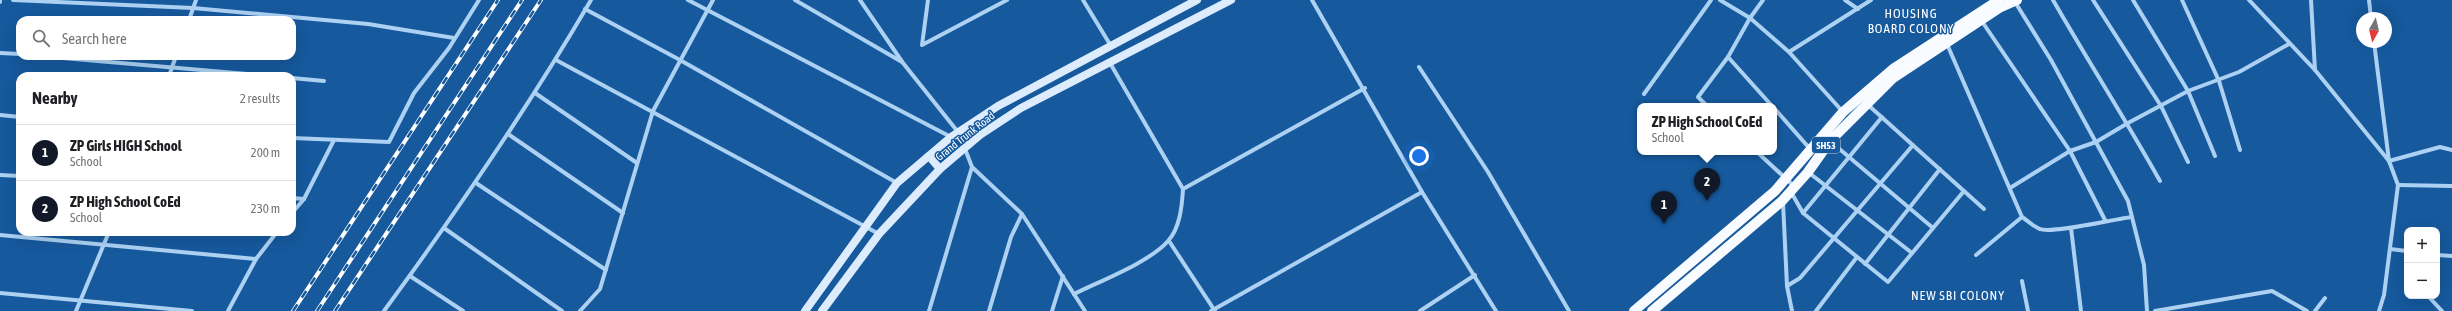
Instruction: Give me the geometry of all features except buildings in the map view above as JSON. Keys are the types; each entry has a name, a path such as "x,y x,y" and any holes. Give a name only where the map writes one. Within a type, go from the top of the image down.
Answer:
{"main road":[{"path":"805,311 897,183 955,135 998,106 1197,0"},
{"name":"Grand Trunk Road","path":"822,311 879,234 940,169 980,135 1021,108 1231,0"},
{"name":"SH53","path":"1634,311 1742,221 1775,191 1810,149 1846,116 1893,69 1994,3 2016,1"},
{"name":"SH53","path":"1652,311 1793,190 1808,172 1846,116 1866,103 1893,78 1947,44 1981,20 1994,3"},
{"path":"1115,44 1127,54"},
{"path":"1092,56 1099,68"},
{"path":"971,124 980,135"},
{"path":"929,156 940,169"}],"street":[{"path":"13,0 193,8 280,16"},
{"path":"190,16 196,0"},
{"path":"296,138 389,142 414,92 449,48 479,0"},
{"path":"384,311 476,183 556,60 591,0"},
{"path":"688,0 955,135"},
{"path":"580,311 600,289 653,111 713,0"},
{"path":"794,0 904,63"},
{"path":"860,0 955,135"},
{"path":"928,0 922,45 1007,0"},
{"path":"1083,0 1115,44"},
{"path":"1312,0 1365,88 1422,192 1496,311"},
{"path":"1644,94 1711,0"},
{"path":"1720,0 1750,18 1789,52 1846,116"},
{"path":"1705,103 1698,97 1728,56 1750,18 1764,0"},
{"path":"1845,0 1858,9"},
{"path":"1789,52 1871,0"},
{"path":"2053,0 2082,51 2128,123 2160,181"},
{"path":"2093,0 2161,106 2188,162"},
{"path":"2133,0 2188,91 2215,156"},
{"path":"2182,0 2219,81 2240,150"},
{"path":"2249,0 2315,70 2389,161"},
{"path":"2311,0 2315,70"},
{"path":"2369,0 2370,12"},
{"path":"2016,1 2052,60 2128,201 2144,265 2146,311"},
{"path":"585,9 680,60 897,183"},
{"path":"296,17 368,24 454,38"},
{"path":"1981,20 2070,151 2105,220"},
{"path":"1947,44 2022,217 2041,230 2071,228 2105,220 2132,217"},
{"path":"2010,188 2070,151 2096,142 2188,91 2219,81 2239,72 2289,44"},
{"path":"2375,48 2389,161 2398,185 2384,295 2379,311"},
{"path":"0,52 16,54"},
{"path":"1728,56 1769,103"},
{"path":"88,60 226,72"},
{"path":"170,72 175,60"},
{"path":"556,60 879,234"},
{"path":"1074,294 1152,255 1169,241 1182,210 1183,189 1110,63"},
{"path":"1419,67 1488,172 1569,311"},
{"path":"296,78 324,81"},
{"path":"1183,189 1365,88"},
{"path":"535,93 638,163"},
{"path":"1866,103 1984,209"},
{"path":"1777,111 1818,158"},
{"path":"0,115 16,117"},
{"path":"1803,213 1882,117"},
{"path":"508,134 623,213"},
{"path":"296,208 304,199 334,140"},
{"path":"1830,141 1881,182 1933,228"},
{"path":"1787,286 1800,278 1913,145"},
{"path":"2389,161 2440,147 2452,150"},
{"path":"965,149 972,167 1022,214 1085,311"},
{"path":"1760,155 1786,178 1803,213 1888,282 1964,191"},
{"path":"928,311 972,167"},
{"path":"1865,264 1940,170"},
{"path":"1808,172 1858,209 1888,235 1912,253"},
{"path":"0,175 16,176"},
{"path":"476,183 606,270"},
{"path":"2398,185 2452,186"},
{"path":"1169,241 1213,310 1422,192"},
{"path":"296,198 304,199"},
{"path":"1782,201 1787,286 1792,311"},
{"path":"990,311 1011,237 1022,214"},
{"path":"1976,255 2022,217"},
{"path":"444,228 562,311"},
{"path":"2071,228 2082,311"},
{"path":"0,235 256,259"},
{"path":"76,311 107,236"},
{"path":"228,311 256,259 274,236"},
{"path":"2390,249 2404,251"},
{"path":"2440,255 2452,256"},
{"path":"1816,311 1858,257"},
{"path":"1420,311 1475,275"},
{"path":"410,276 463,311"},
{"path":"1052,311 1063,276"},
{"path":"2022,281 2028,311"},
{"path":"2155,311 2272,291 2307,311"},
{"path":"0,293 192,311"},
{"path":"2315,311 2325,298"},
{"path":"2431,299 2442,311"}],"railway":[{"path":"293,311 498,0"},
{"path":"317,311 522,0"},
{"path":"335,311 541,0"}],"place":[{"name":"ZP High School CoEd","path":"1707,201"},
{"name":"ZP Girls HIGH School","path":"1664,224"}],"district":[{"name":"HOUSING BOARD COLONY","path":"1911,20"},
{"name":"NEW SBI COLONY","path":"1958,295"}]}
